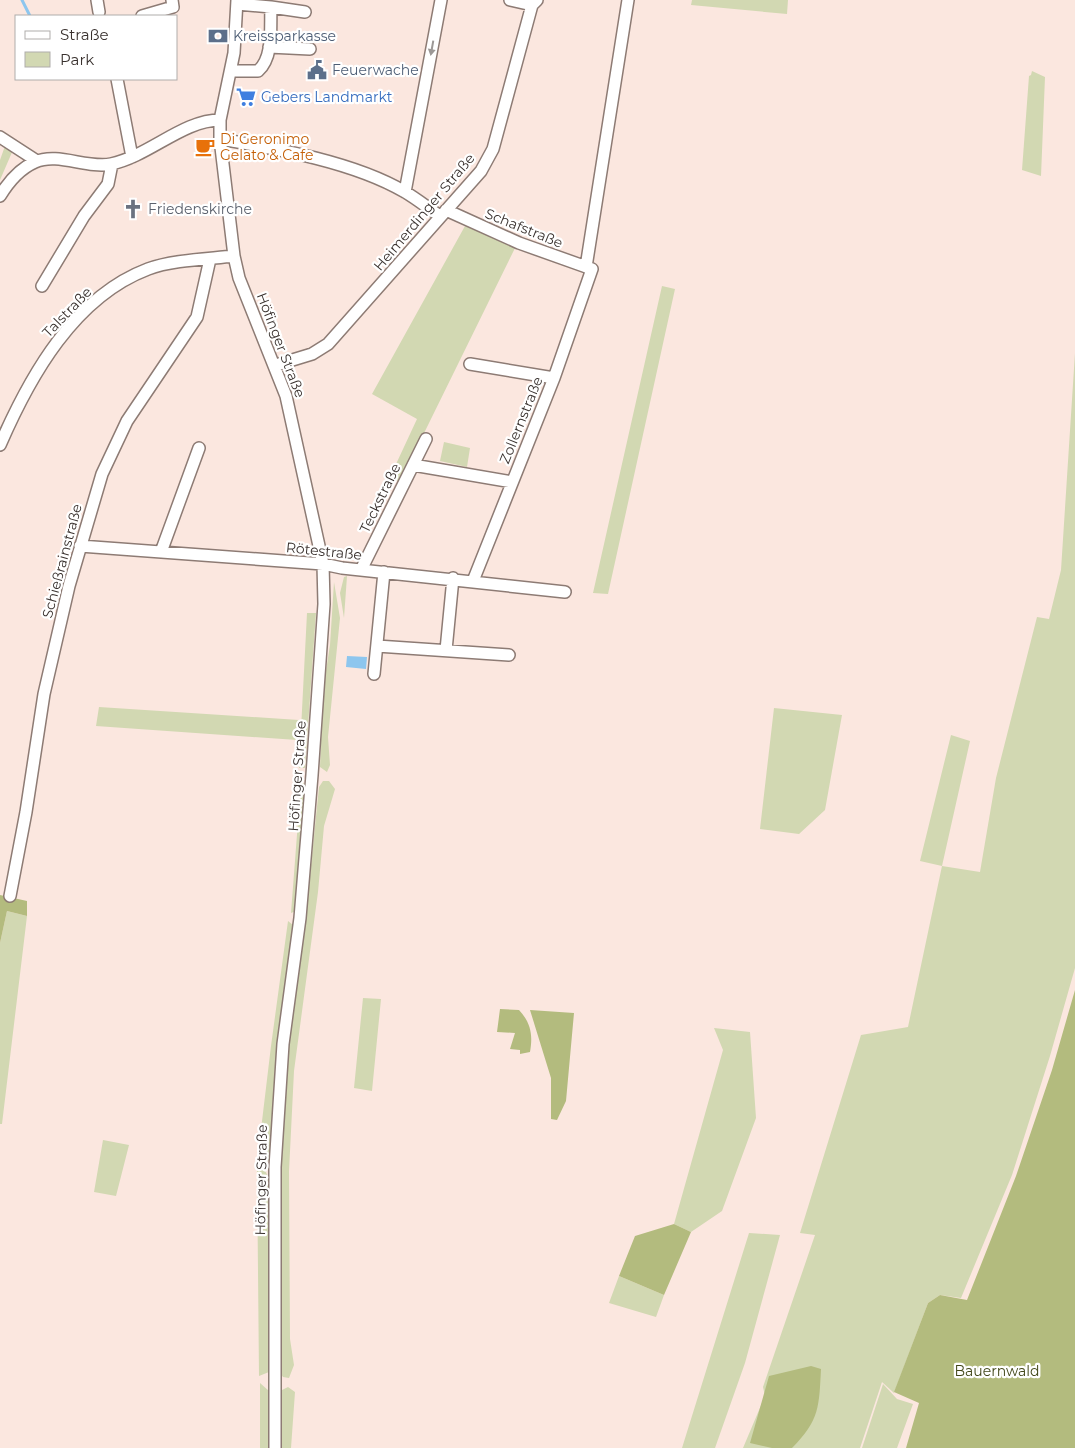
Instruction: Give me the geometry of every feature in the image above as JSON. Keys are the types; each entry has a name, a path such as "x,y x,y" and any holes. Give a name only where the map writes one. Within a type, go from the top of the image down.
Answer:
{"street":[{"path":"97,0 99,12"},
{"path":"145,15 173,7 172,0"},
{"path":"405,192 440,0"},
{"path":"510,0 534,2"},
{"name":"Zollernstraße","path":"473,580 554,378 589,268 628,0"},
{"path":"237,2 305,12"},
{"name":"Höfinger Straße","path":"237,2 236,39 220,120 220,139 234,256 238,278 276,365 296,435 324,564 324,606 312,785 300,918 283,1044 277,1122 275,1167 275,1448"},
{"name":"Heimerdinger Straße","path":"276,365 312,354 328,344 481,171 493,149 534,2"},
{"path":"231,71 258,71 267,58 271,7"},
{"path":"269,47 310,49"},
{"path":"116,80 132,157"},
{"path":"0,137 37,161 112,164 132,157 205,120 220,120"},
{"name":"Schafstraße","path":"220,139 267,147 375,177 443,213 519,244 589,268"},
{"path":"0,196 9,181 37,161"},
{"path":"42,286 84,216 108,184 112,164"},
{"name":"Talstraße","path":"0,445 11,419 48,355 75,320 101,297 126,280 149,269 234,256"},
{"name":"Schießrainstraße","path":"10,896 26,812 44,694 80,546 102,474 127,421 197,316 210,259"},
{"path":"470,364 554,378"},
{"name":"Teckstraße","path":"361,570 426,439"},
{"path":"161,552 200,448"},
{"path":"412,465 512,482"},
{"name":"Rötestraße","path":"80,546 324,564 361,570 473,580 565,592"},
{"path":"374,674 384,572"},
{"path":"446,650 453,578"},
{"path":"377,646 509,656"}],"green space":[{"path":"692,0 788,0 787,14 691,5"},
{"path":"1032,71 1045,77 1041,176 1022,170 1029,76"},
{"path":"5,146 13,150 0,180 0,160"},
{"path":"465,226 516,246 400,482 390,477 417,419 372,394"},
{"path":"662,286 675,289 608,594 593,593"},
{"path":"1075,353 1075,968 1050,1056 1012,1175 961,1298 940,1295 928,1303 894,1393 882,1382 860,1448 743,1448 765,1396 763,1387 815,1235 800,1233 861,1035 908,1027 942,866 980,872 996,778 1037,617 1049,619 1061,570"},
{"path":"444,442 470,448 467,467 440,461"},
{"path":"347,576 344,618 340,593 344,577"},
{"path":"334,582 340,618 328,737 330,765 327,772 320,767 323,690 330,645"},
{"path":"307,613 316,613 305,768 299,768"},
{"path":"99,707 299,720 297,740 96,726"},
{"path":"774,708 842,715 825,810 799,834 760,829"},
{"path":"951,735 970,741 942,866 920,861"},
{"path":"323,781 329,781 335,789 324,826 318,892 294,1071 289,1171 290,1339 294,1365 289,1378 283,1377 280,1373 280,1171 287,1054 306,915 319,787"},
{"path":"301,782 305,784 296,911 291,913"},
{"path":"0,895 27,901 27,916 7,911 0,943"},
{"path":"7,911 27,916 2,1124 0,1124 0,943"},
{"path":"288,921 293,925 277,1048 269,1160 264,1164 257,1163"},
{"name":"Bauernwald","path":"1075,990 1075,1448 906,1448 919,1403 894,1392 928,1303 940,1295 967,1300 1016,1176 1052,1070"},
{"path":"363,998 381,999 372,1091 354,1088"},
{"path":"500,1009 519,1010 523,1015 530,1030 530,1052 520,1054 520,1050 510,1049 515,1033 497,1032"},
{"path":"530,1010 574,1013 566,1101 557,1120 551,1119 551,1078"},
{"path":"714,1028 750,1032 756,1118 722,1211 691,1232 674,1224 723,1050"},
{"path":"103,1140 129,1145 116,1196 94,1192"},
{"path":"257,1168 264,1169 269,1178 269,1372 259,1376"},
{"path":"674,1224 691,1232 664,1295 619,1276 635,1236"},
{"path":"749,1233 780,1235 745,1363 715,1448 682,1448"},
{"path":"619,1276 664,1295 656,1317 609,1303"},
{"path":"811,1366 821,1369 820,1393 813,1420 801,1438 792,1448 772,1448 750,1443 769,1376"},
{"path":"260,1383 269,1391 269,1448 260,1448"},
{"path":"883,1384 897,1399 913,1404 897,1448 862,1448"},
{"path":"288,1387 295,1392 291,1448 280,1448 280,1391"}],"water":[{"path":"347,656 367,657 366,669 346,667"}],"waterway":[{"path":"22,0 30,15"}],"place":[{"name":"Kreissparkasse","path":"218,36"},
{"name":"Feuerwache","path":"317,70"},
{"name":"Gebers Landmarkt","path":"246,97"},
{"name":"Di Geronimo Gelato & Cafe","path":"205,147"},
{"name":"Friedenskirche","path":"133,209"}]}
